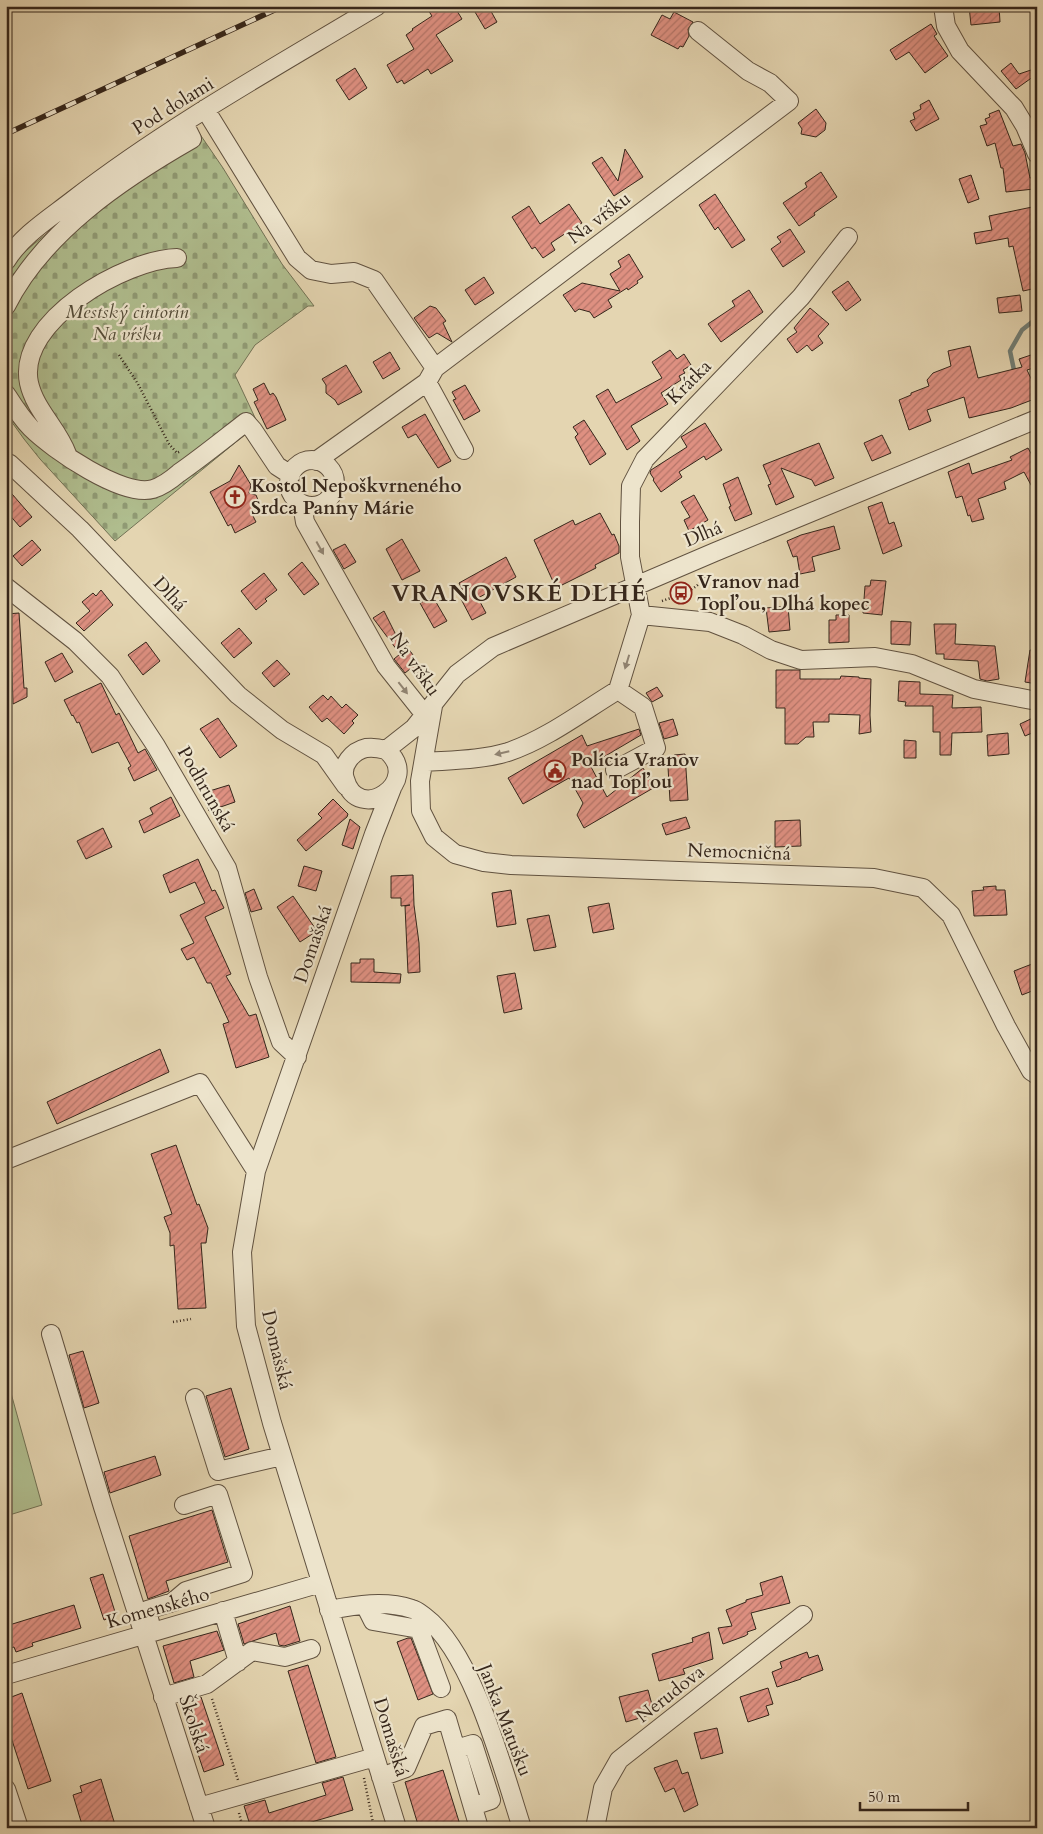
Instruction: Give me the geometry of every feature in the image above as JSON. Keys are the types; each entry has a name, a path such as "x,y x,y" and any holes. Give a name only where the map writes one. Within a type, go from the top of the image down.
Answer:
{"street":[{"name":"Pod dolami","path":"8,257 23,239 116,167 205,109 377,6"},
{"path":"943,6 946,26 960,51 1014,108 1025,126 1037,154"},
{"name":"Na vŕšku","path":"316,461 789,101 770,83 748,71 698,31"},
{"path":"205,109 297,258 311,270 330,274 354,272 374,280 431,375 464,450"},
{"path":"6,306 16,286 41,252 62,232 120,185 158,158 192,139 184,123"},
{"name":"Krátka","path":"636,586 630,557 631,486 645,459 801,297 848,237"},
{"path":"68,457 64,445 38,404 29,382 34,347 44,329 74,301 123,273 146,263 167,258 177,258"},
{"path":"6,394 30,427 68,457 109,480 131,489 153,489 168,481 193,464 246,422 277,466 291,475"},
{"name":"Dlhá","path":"424,715 457,674 492,647 1037,419"},
{"path":"310,460 316,461 324,464 331,470 335,486 327,501 319,505 310,506 302,504 294,497 290,481 291,475 298,465 310,460"},
{"name":"Dlhá","path":"6,462 80,529 238,695 282,730 317,752"},
{"name":"Na vŕšku","path":"302,504 306,522 386,666 424,715 421,726 424,730 426,744"},
{"path":"430,762 507,752 557,729 618,690 641,615 636,586"},
{"name":"Podhrunská","path":"6,587 75,642 110,676 156,746 228,868 258,977 282,1042 296,1056"},
{"path":"641,615 710,622 744,635 770,650 801,660 875,657 912,664 974,689 1037,701"},
{"path":"615,770 656,748 643,707 618,690"},
{"path":"386,750 424,715"},
{"path":"397,769 424,715"},
{"name":"Nemocničná","path":"424,715 426,744 430,762 420,781 421,811 434,837 455,854 484,862 511,865 874,878 923,888 951,915 1006,1026 1031,1071 1037,1075"},
{"path":"368,748 386,750 396,761 397,778 392,788 386,794 379,798 367,800 355,795 317,752 358,751 368,748"},
{"path":"347,786 344,776 345,766 350,757 358,751"},
{"name":"Domašská","path":"392,788 377,825 256,1170 242,1252 246,1326 282,1456 397,1828"},
{"path":"367,800 377,825"},
{"path":"6,1160 200,1083 256,1170"},
{"path":"51,1334 147,1633"},
{"path":"195,1398 218,1471 282,1456"},
{"path":"147,1633 147,1610 173,1602 186,1591 243,1573 218,1494 184,1504"},
{"name":"Komenského","path":"6,1675 321,1583"},
{"name":"Janka Matušku","path":"330,1610 385,1604 414,1609 436,1626 466,1672 497,1749 522,1828"},
{"path":"365,1605 373,1621 419,1629 441,1688"},
{"path":"223,1611 238,1662"},
{"name":"Nerudova","path":"595,1828 603,1788 620,1760 804,1615"},
{"name":"Školská","path":"147,1633 163,1696 206,1828"},
{"path":"163,1696 207,1684 252,1651 285,1657 311,1649"},
{"path":"381,1778 406,1768 424,1726 447,1719 456,1749 473,1744 491,1800 473,1806 479,1828"},
{"path":"199,1807 375,1757"},
{"path":"6,1789 20,1828"}],"path":[{"path":"119,355 138,384 168,443"},
{"path":"656,603 688,591 702,583 708,570"},
{"path":"173,1322 191,1319"},
{"path":"207,1684 240,1786 239,1816 243,1828"},
{"path":"363,1776 374,1828"}],"green space":[{"name":"Mestský cintorín Na vŕšku","path":"195,127 223,168 282,264 314,306 308,306 255,345 235,375 258,424 115,541 40,459 6,414 6,273 26,250 50,231 114,183"},
{"path":"6,1375 42,1505 6,1516"}],"building":[{"path":"435,6 454,6 462,19 436,35 453,61 431,74 428,69 404,84 402,80 397,83 387,65 414,49 406,35 432,16 428,10"},
{"path":"484,6 488,6 497,22 485,29 475,12"},
{"path":"969,6 999,6 1000,22 971,25"},
{"path":"674,12 693,22 688,29 689,36 683,47 680,46 678,49 651,35 662,15 670,19"},
{"path":"931,24 937,34 934,36 948,56 925,73 909,52 896,60 890,50"},
{"path":"1011,63 1019,74 1037,68 1037,74 1016,89 1001,71"},
{"path":"355,68 367,88 349,100 336,80"},
{"path":"929,100 939,119 916,131 910,121 915,119 913,113 921,109 920,105"},
{"path":"816,109 826,123 825,130 816,137 801,134 802,129 798,123"},
{"path":"999,110 1013,146 1021,144 1025,153 1030,178 1033,177 1034,189 1006,192 1003,168 1001,168 995,143 987,146 980,126 987,124 985,119 990,117 989,114"},
{"path":"625,149 643,177 614,196 592,163 602,157 618,181"},
{"path":"821,172 837,197 799,226 783,203 807,187 805,183"},
{"path":"971,175 979,199 968,203 959,179"},
{"path":"715,194 745,240 732,248 718,227 715,230 699,205"},
{"path":"569,204 582,223 575,227 576,234 569,231 551,243 555,250 543,258 535,247 532,249 512,217 529,206 540,224"},
{"path":"1037,206 1037,288 1023,291 1013,246 1009,247 1008,238 976,244 974,233 992,230 989,216"},
{"path":"790,229 805,252 783,267 771,249 781,242 777,237"},
{"path":"629,254 643,277 637,281 638,283 608,300 612,307 594,318 590,312 579,309 575,312 563,295 582,283 620,291 610,274 621,267 618,261"},
{"path":"484,277 494,293 475,305 465,290"},
{"path":"848,281 861,300 846,311 832,292"},
{"path":"749,290 763,312 721,342 708,324 735,306 732,301"},
{"path":"1020,295 1022,311 999,313 997,298"},
{"path":"430,306 436,308 446,321 443,323 452,342 437,333 429,338 414,318"},
{"path":"810,308 829,324 818,336 823,343 812,351 807,345 797,353 787,339 797,332 794,328"},
{"path":"970,346 978,378 1022,367 1019,359 1037,353 1037,367 1027,370 1037,391 1037,398 1011,408 969,418 964,397 927,410 931,421 909,430 899,400 929,386 927,380 933,373 951,366 948,351"},
{"path":"670,350 677,359 684,354 691,365 683,370 685,373 679,376 681,380 661,393 668,404 631,426 640,441 627,450 596,396 608,389 616,403 662,378 652,362"},
{"path":"390,352 400,369 383,379 373,362"},
{"path":"346,365 362,392 338,405 326,393 326,385 322,379"},
{"path":"264,383 270,395 273,393 276,397 286,420 267,429 254,402 258,400 253,389"},
{"path":"465,385 480,411 464,420 453,400 456,399 452,392"},
{"path":"425,414 451,461 438,468 416,434 408,438 402,427"},
{"path":"584,420 606,454 590,465 575,437 578,434 573,427"},
{"path":"705,423 722,450 706,460 704,456 679,472 682,477 661,492 653,480 650,473 651,470 687,447 681,437"},
{"path":"882,435 891,453 872,461 864,443"},
{"path":"819,443 834,478 815,486 812,480 781,468 794,497 776,505 768,485 771,484 763,465"},
{"path":"1028,448 1037,464 1037,496 1024,472 1004,482 1006,489 978,499 984,519 972,522 970,515 968,516 962,496 956,498 948,472 969,463 972,474 1012,460 1010,457"},
{"name":"Kostol Nepoškvrneného Srdca Panny Márie","path":"239,465 251,485 249,493 256,495 258,500 253,516 256,522 235,533 231,524 228,526 210,492 230,481"},
{"path":"738,477 752,514 735,521 723,484"},
{"path":"6,487 32,517 20,527 6,511"},
{"path":"694,495 708,520 689,531 684,520 690,517 681,502"},
{"path":"882,502 889,524 894,522 902,546 883,554 868,507"},
{"path":"600,513 612,535 614,534 619,546 619,553 595,565 596,568 556,588 534,540 573,520 575,525"},
{"path":"834,526 840,549 812,557 815,571 800,574 797,556 793,557 787,541"},
{"path":"402,539 420,571 402,580 386,549"},
{"path":"32,540 41,550 22,566 13,556"},
{"path":"345,544 356,562 344,569 333,550"},
{"path":"506,557 516,577 478,598 486,613 472,620 461,599 466,597 459,583"},
{"path":"302,562 319,584 304,595 288,574"},
{"path":"264,573 277,590 265,599 267,601 256,610 241,591"},
{"path":"871,580 886,581 882,615 863,613 865,586 870,586"},
{"path":"101,590 113,605 84,631 76,623 90,611 82,602 93,593 96,596"},
{"path":"433,597 447,621 434,628 420,603"},
{"path":"788,606 790,630 769,632 766,608"},
{"path":"384,611 396,635 398,634 423,669 414,675 410,669 405,673 394,659 400,654 373,618"},
{"path":"19,613 24,688 27,688 27,697 13,704 12,672 6,673 6,614"},
{"path":"836,615 849,615 849,642 829,643 829,620 836,620"},
{"path":"891,621 911,622 910,645 891,644"},
{"path":"934,624 956,624 955,644 995,646 999,679 987,681 980,679 978,661 944,659 944,654 936,654"},
{"path":"239,628 252,643 234,658 221,643"},
{"path":"146,642 160,661 143,675 128,655"},
{"path":"1030,650 1037,650 1037,684 1025,682"},
{"path":"62,653 73,672 55,682 45,662"},
{"path":"277,660 290,674 274,687 262,673"},
{"path":"776,670 800,670 800,679 840,679 841,676 871,679 871,732 859,734 860,715 829,714 829,722 813,722 814,737 806,737 798,744 785,744 785,708 776,708"},
{"path":"899,681 920,682 920,694 953,695 952,708 981,707 982,732 952,733 951,755 940,755 940,732 933,732 933,706 905,706 906,702 898,701"},
{"path":"101,683 116,715 119,713 138,753 145,749 157,770 134,781 128,768 131,766 118,742 92,753 79,722 77,723 72,716 64,700"},
{"path":"657,687 663,696 652,702 646,693"},
{"path":"323,695 328,700 331,696 342,708 346,704 358,715 352,721 354,723 344,734 327,718 322,722 309,707"},
{"path":"1037,716 1037,731 1025,736 1020,724"},
{"path":"218,718 237,746 220,758 200,729"},
{"path":"673,719 678,735 664,739 659,723"},
{"name":"Polícia Vranov nad Topľou","path":"639,729 641,735 590,765 607,797 643,768 655,787 584,828 577,815 583,803 569,778 523,804 508,778 582,735 587,746"},
{"path":"1008,733 1009,754 988,756 987,735"},
{"path":"904,740 916,741 916,758 904,758"},
{"path":"685,754 688,800 670,801 668,767 675,767 674,755"},
{"path":"229,785 235,802 209,811 203,793"},
{"path":"171,797 180,816 144,833 139,821 153,814 150,808"},
{"path":"333,799 348,814 347,817 306,851 297,840 322,818 318,814"},
{"path":"686,817 690,828 666,835 662,824"},
{"path":"350,819 360,827 353,849 342,845"},
{"path":"800,820 801,846 775,847 775,821"},
{"path":"103,828 112,847 86,859 77,841"},
{"path":"198,859 212,891 215,890 224,908 205,917 231,974 226,976 249,1016 256,1014 269,1057 236,1068 223,1024 229,1022 211,983 207,983 194,957 187,960 181,949 194,943 180,915 205,903 195,882 170,893 163,875"},
{"path":"304,866 322,871 316,891 298,886"},
{"path":"413,875 420,972 408,973 405,906 410,905 401,906 401,898 391,898 391,876"},
{"path":"996,886 996,890 1005,890 1007,915 974,916 972,891 984,890 983,887"},
{"path":"254,889 262,909 251,912 245,893"},
{"path":"511,890 516,924 497,927 492,893"},
{"path":"293,896 317,931 300,942 277,907"},
{"path":"609,903 614,929 593,933 588,907"},
{"path":"549,915 556,947 534,951 527,919"},
{"path":"360,959 374,959 374,972 401,974 400,983 351,982 351,963 360,963"},
{"path":"1032,964 1037,977 1037,989 1022,995 1014,971"},
{"path":"515,973 522,1009 504,1013 497,976"},
{"path":"160,1049 169,1072 57,1124 47,1102"},
{"path":"176,1145 197,1205 199,1204 208,1228 206,1243 201,1243 206,1308 178,1309 174,1245 170,1246 170,1233 164,1217 172,1214 151,1154"},
{"path":"83,1351 99,1403 84,1408 69,1355"},
{"path":"231,1388 249,1449 225,1457 206,1396"},
{"path":"155,1456 161,1475 110,1493 104,1472"},
{"path":"212,1510 228,1562 166,1581 169,1591 148,1599 129,1536"},
{"path":"103,1574 116,1615 104,1620 90,1578"},
{"path":"782,1576 790,1603 751,1613 756,1629 747,1632 748,1634 745,1636 723,1644 718,1628 732,1626 726,1610 746,1602 746,1600 763,1595 760,1583"},
{"path":"74,1605 81,1628 32,1643 33,1646 16,1652 14,1647 6,1649 6,1626"},
{"path":"290,1606 300,1641 284,1646 279,1645 276,1633 244,1644 238,1624"},
{"path":"217,1631 224,1650 190,1661 194,1677 174,1683 163,1646"},
{"path":"709,1632 713,1659 683,1669 685,1674 659,1681 652,1654 693,1642 692,1638"},
{"path":"411,1638 433,1694 418,1700 397,1642"},
{"path":"807,1652 809,1658 818,1655 823,1670 777,1687 772,1672 782,1668 780,1662"},
{"path":"308,1665 336,1757 316,1763 288,1671"},
{"path":"768,1688 773,1704 766,1706 769,1715 748,1722 740,1697"},
{"path":"648,1690 654,1712 626,1722 619,1697"},
{"path":"22,1693 51,1781 28,1789 6,1722 6,1699"},
{"path":"201,1697 224,1765 204,1772 181,1703"},
{"path":"717,1728 723,1753 701,1759 694,1733"},
{"path":"677,1760 682,1774 688,1772 698,1805 684,1812 674,1788 665,1792 654,1768"},
{"path":"443,1770 461,1828 419,1828 405,1782"},
{"path":"343,1777 353,1810 291,1828 251,1828 244,1806 265,1800 269,1813 326,1795 322,1783"},
{"path":"101,1779 116,1828 83,1828 73,1795 82,1792 80,1786"}],"waterway":[{"path":"1029,118 1037,126"},
{"path":"1015,375 1010,351 1022,330 1037,318"}],"railway":[{"path":"6,134 283,6"}],"place":[{"name":"Kostol Nepoškvrneného Srdca Panny Márie","path":"235,497"},
{"name":"Vranov nad Topľou, Dlhá kopec","path":"681,593"},
{"name":"Polícia Vranov nad Topľou","path":"555,771"}],"district":[{"name":"VRANOVSKÉ DLHÉ","path":"519,593"}]}
